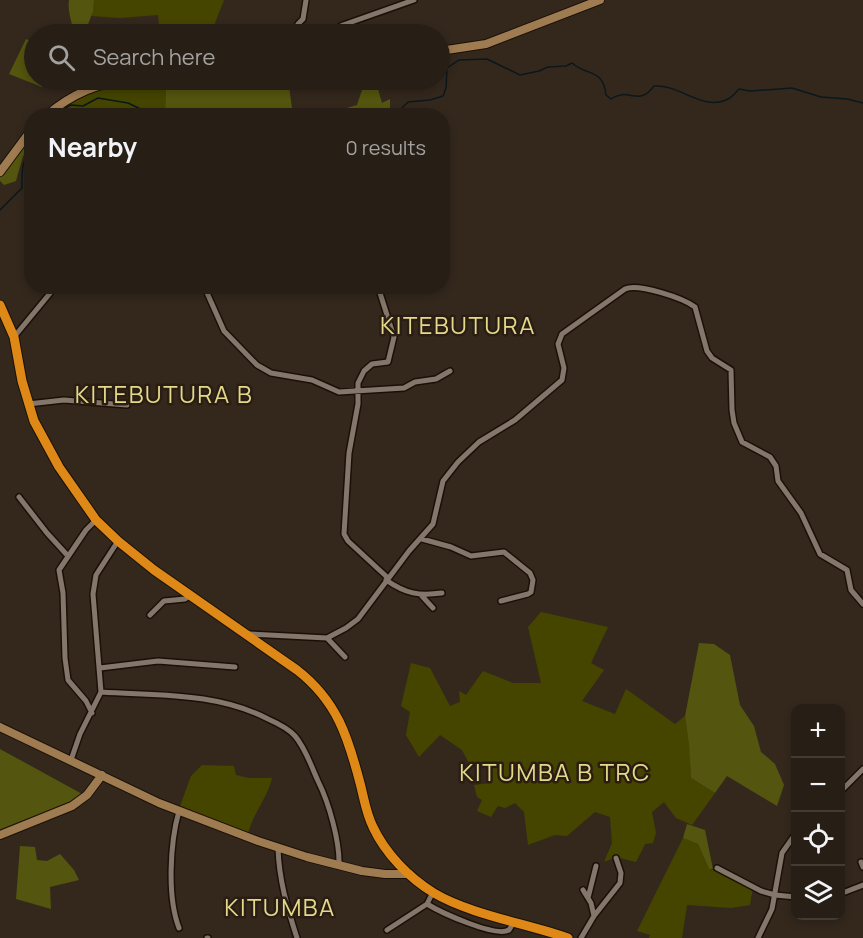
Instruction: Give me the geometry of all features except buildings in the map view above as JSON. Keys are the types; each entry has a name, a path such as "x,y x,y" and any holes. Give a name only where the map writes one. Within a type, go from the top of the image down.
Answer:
{"highway":[{"path":"0,305 14,337 28,404 44,442 96,520 154,570 306,677 329,702 349,741 373,828 392,856 409,874 433,892 454,902 563,937"}],"street":[{"path":"298,24 303,19 306,0"},
{"path":"346,24 414,0"},
{"path":"450,49 486,44 600,0"},
{"path":"58,108 84,90"},
{"path":"0,172 24,140"},
{"path":"244,633 327,638 341,632 358,619 387,579 434,524 443,481 458,462 474,446 515,420 562,380 564,368 558,344 562,334 625,289 638,287 695,307 707,351 712,358 731,370 732,410 734,423 742,442 770,457 776,466 778,481 801,513 816,547 825,559 847,570 851,590 863,604"},
{"path":"14,337 49,294"},
{"path":"209,294 224,331 257,365 271,373 312,380 339,392 404,388 415,382 436,380 450,371"},
{"path":"380,294 394,340 388,362 372,364 360,376 357,391 358,404 349,453 344,534 348,541 387,579 400,588 421,596 433,608"},
{"path":"28,404 64,400 127,405"},
{"path":"19,497 47,534 68,556"},
{"path":"92,713 86,701 68,680 63,592 59,570 86,530 96,520"},
{"path":"422,539 451,547 471,556 498,552 507,554 530,573 533,587 531,592 501,601"},
{"path":"71,760 80,734 101,692 94,581 118,541"},
{"path":"421,596 442,592"},
{"path":"150,615 164,601 183,599 190,595"},
{"path":"327,638 345,657"},
{"path":"100,668 158,661 234,667"},
{"path":"101,692 169,694 224,702 255,712 292,732 308,757 327,802 337,839 339,866"},
{"path":"0,727 179,812 278,848 372,873 409,874"},
{"path":"845,787 863,768"},
{"path":"0,835 72,806 87,795 102,775"},
{"path":"179,812 174,837 172,889 172,905 179,928"},
{"path":"758,938 768,920 775,896 782,853 791,839"},
{"path":"278,848 283,897 297,938"},
{"path":"580,938 620,883 621,873 616,858"},
{"path":"588,898 596,867"},
{"path":"717,868 761,891 775,896 791,897"},
{"path":"845,892 863,885"},
{"path":"583,890 593,907 594,916"},
{"path":"387,930 427,904 433,892"},
{"path":"446,914 454,902"},
{"path":"427,904 479,928 504,932 514,921"},
{"path":"467,923 472,909"}],"shaded area":[{"path":"69,0 94,0 88,24 72,24"},
{"path":"94,0 224,0 215,24 159,24 158,15 120,18 91,16"},
{"path":"24,43 24,80 9,74"},
{"path":"166,90 165,108 62,108 86,91"},
{"path":"166,90 289,90 292,108 165,108"},
{"path":"362,90 378,90 382,103 390,99 390,108 346,108 357,105"},
{"path":"24,143 24,155 16,181 4,185 0,181 0,176"},
{"path":"541,612 608,627 591,663 604,670 582,701 615,714 626,689 675,724 685,716 690,746 691,778 715,793 692,825 676,818 664,802 652,812 656,833 653,843 645,844 636,862 616,857 604,862 612,843 610,817 595,812 567,836 555,835 528,845 524,812 515,803 505,808 498,806 491,817 477,811 482,800 477,797 474,785 491,783 492,765 470,765 462,750 440,735 419,757 406,735 410,712 401,706 411,663 430,668 450,706 460,702 459,691 466,695 483,671 513,683 541,683 528,627"},
{"path":"699,643 714,644 730,655 740,705 754,726 761,752 775,764 784,785 777,806 727,776 715,793 691,778 685,716"},
{"path":"0,749 84,795 80,801 0,833"},
{"path":"202,765 234,766 236,775 249,778 272,778 248,834 180,806 191,776"},
{"path":"687,824 705,830 713,869 709,869 698,844 683,838"},
{"path":"683,838 698,844 709,869 723,872 753,887 750,905 731,908 687,905 682,938 649,938 650,935 637,931"},
{"path":"20,846 35,847 37,860 47,861 60,854 74,870 79,880 50,887 51,909 16,899"}],"waterway":[{"path":"450,66 459,60 487,59 520,75 572,63 598,77 602,81 606,95 611,99 623,95 643,95 654,86 673,89 710,102 728,99 739,89 750,91 792,88 821,97 863,103"},
{"path":"402,108 408,102 443,96 445,90"},
{"path":"65,108 71,105 83,106 98,98 128,103 138,108"},
{"path":"0,210 22,188 24,162"}],"district":[{"name":"KITEBUTURA","path":"458,324"},
{"name":"KITEBUTURA B","path":"164,393"},
{"name":"KITUMBA B TRC","path":"555,771"},
{"name":"KITUMBA","path":"280,906"}]}
